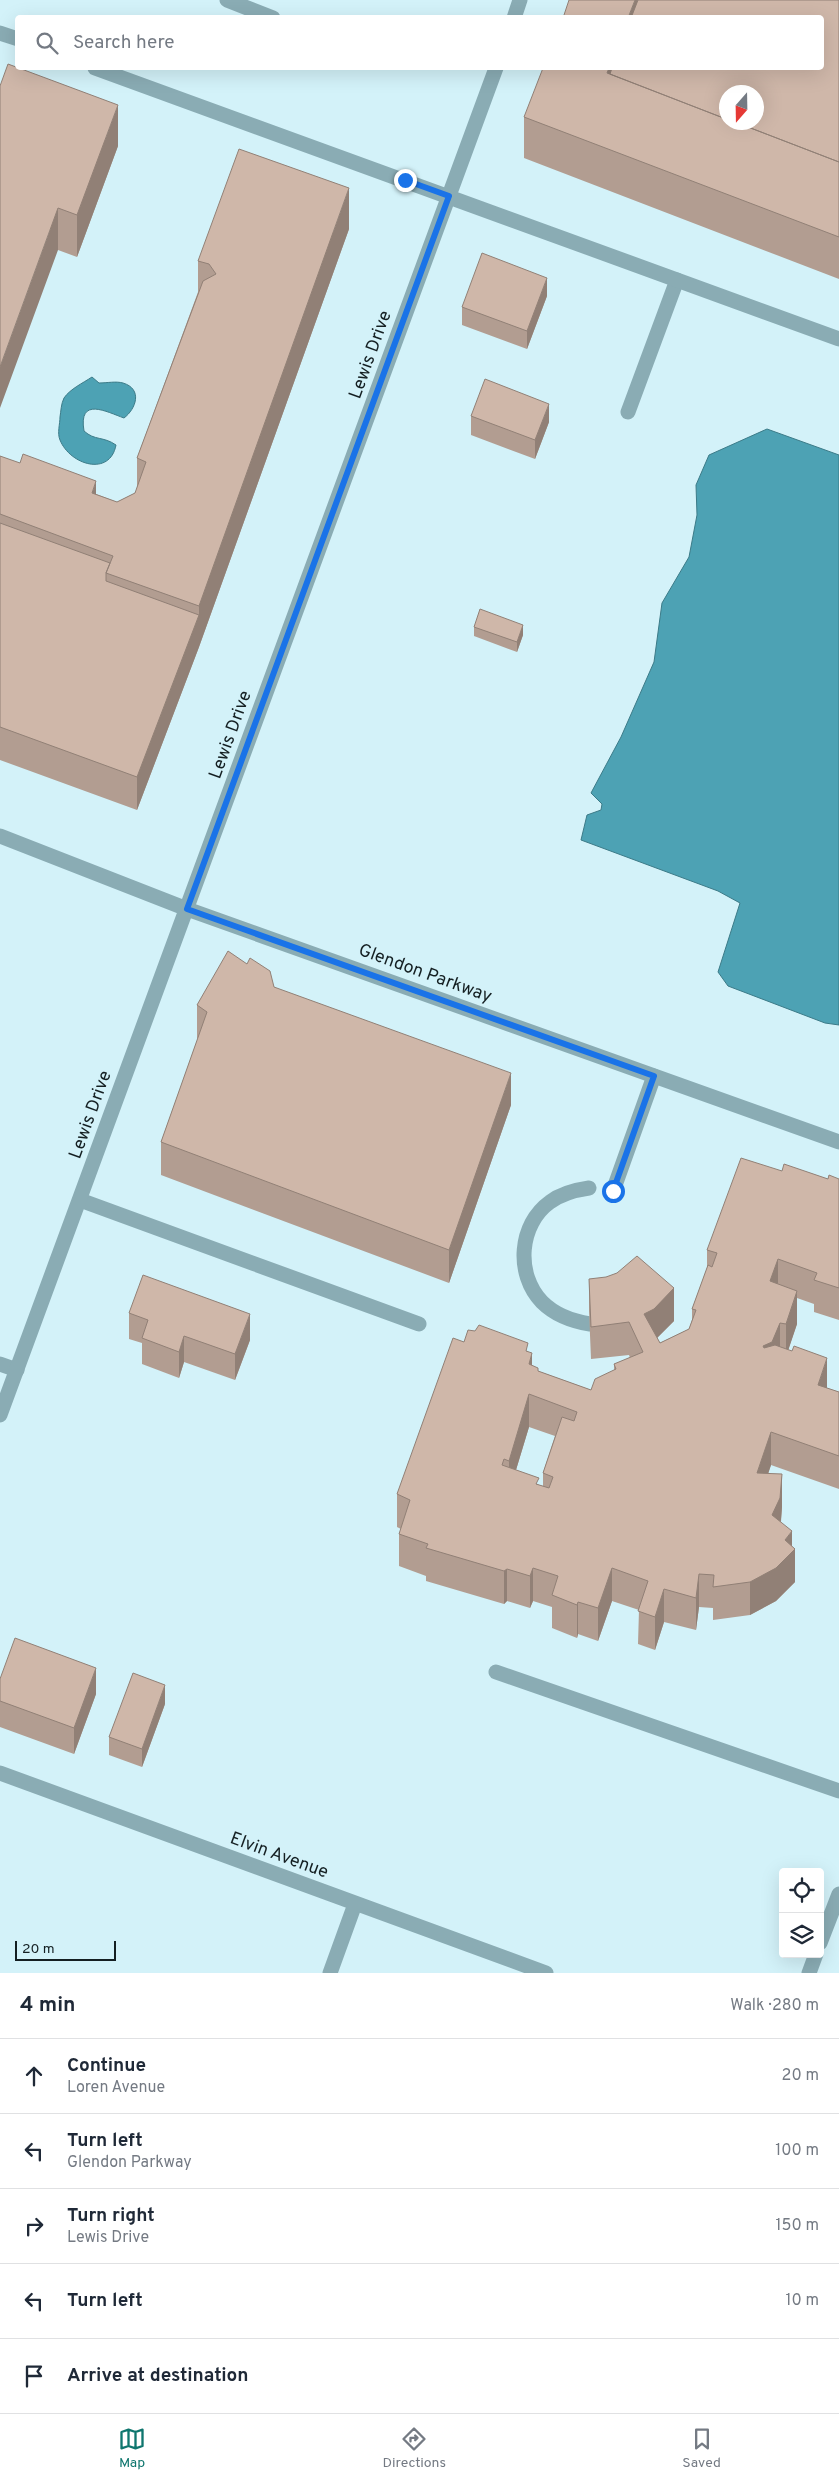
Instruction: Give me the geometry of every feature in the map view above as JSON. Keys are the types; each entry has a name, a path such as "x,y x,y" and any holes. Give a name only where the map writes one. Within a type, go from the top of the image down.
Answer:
{"street":[{"path":"227,0 265,15"},
{"path":"515,15 520,0"},
{"path":"0,33 15,38"},
{"path":"101,70 839,339"},
{"name":"Lewis Drive","path":"0,1415 495,70"},
{"path":"628,412 677,280"},
{"name":"Glendon Parkway","path":"0,836 187,909 839,1142"},
{"path":"613,1191 654,1076"},
{"path":"589,1188 568,1192 549,1202 534,1219 526,1239 524,1261 529,1282 541,1301 558,1315 590,1324"},
{"path":"80,1200 419,1324"},
{"path":"0,1364 17,1370"},
{"path":"496,1672 839,1791"},
{"name":"Elvin Avenue","path":"0,1773 546,1973"},
{"path":"824,1933 839,1894"},
{"path":"330,1973 355,1904"},
{"path":"809,1973 815,1958"}],"water":[{"path":"92,377 99,383 114,382 129,386 133,390 136,399 132,410 124,418 95,409 85,413 83,420 84,431 116,445 112,455 106,461 98,464 90,464 72,456 65,449 59,434 61,408 64,398 73,389"},
{"path":"767,429 839,455 839,1025 825,1023 728,986 718,972 740,903 718,891 581,840 587,815 601,810 602,804 591,793 621,737 654,662 662,603 689,557 697,515 696,485 709,455"}],"building":[{"path":"569,0 635,0 629,15 564,15"},
{"path":"638,0 839,0 839,162 756,130 764,130 764,85 719,85 719,116 610,74 611,70 824,70 824,15 632,15"},
{"path":"8,64 15,67 15,70 24,70 118,105 77,215 58,208 0,367 0,86"},
{"path":"542,70 608,70 607,73 719,116 719,130 756,130 839,162 839,237 524,117"},
{"path":"239,149 349,188 199,606 106,573 113,556 0,514 0,456 20,463 23,454 96,481 92,493 117,502 135,493 146,462 137,458 203,281 216,274 209,264 198,261"},
{"path":"482,253 547,278 527,331 462,307"},
{"path":"485,379 549,404 535,440 471,416"},
{"path":"0,523 110,563 106,573 106,581 199,615 137,777 0,727"},
{"path":"480,609 523,625 517,642 474,627"},
{"path":"228,951 247,964 250,958 270,971 274,987 511,1073 449,1250 161,1142 207,1012 197,1005"},
{"path":"741,1158 782,1171 784,1164 828,1179 829,1175 839,1179 839,1288 814,1280 817,1273 778,1259 770,1281 797,1291 786,1324 780,1323 772,1342 763,1346 764,1348 775,1345 792,1351 794,1346 827,1358 818,1385 839,1392 839,1456 771,1432 757,1473 782,1474 780,1498 772,1515 792,1531 785,1540 795,1549 776,1568 750,1582 713,1587 714,1575 699,1574 696,1598 664,1589 655,1617 638,1611 648,1581 612,1568 598,1608 578,1602 577,1605 552,1595 558,1576 533,1568 530,1576 507,1569 504,1571 426,1548 428,1544 399,1534 410,1500 397,1494 453,1338 464,1342 468,1330 475,1331 479,1325 528,1343 526,1351 532,1353 529,1364 538,1368 538,1371 591,1390 595,1379 616,1369 614,1364 643,1352 629,1322 591,1327 589,1279 606,1277 617,1273 637,1256 674,1288 654,1309 644,1314 660,1343 689,1329 696,1310 692,1309 708,1265 712,1267 717,1253 707,1250","holes":["529,1394 577,1412 574,1421 562,1417 543,1473 553,1477 549,1488 536,1484 539,1478 502,1465 504,1459 509,1461"]},
{"path":"143,1275 250,1314 235,1354 184,1336 179,1352 142,1338 148,1320 129,1313"},
{"path":"15,1638 96,1668 74,1728 0,1701 0,1679"},
{"path":"133,1673 165,1685 142,1749 109,1737"}],"route":[{"path":"405,180 449,196 187,909 654,1076 613,1191"}]}
